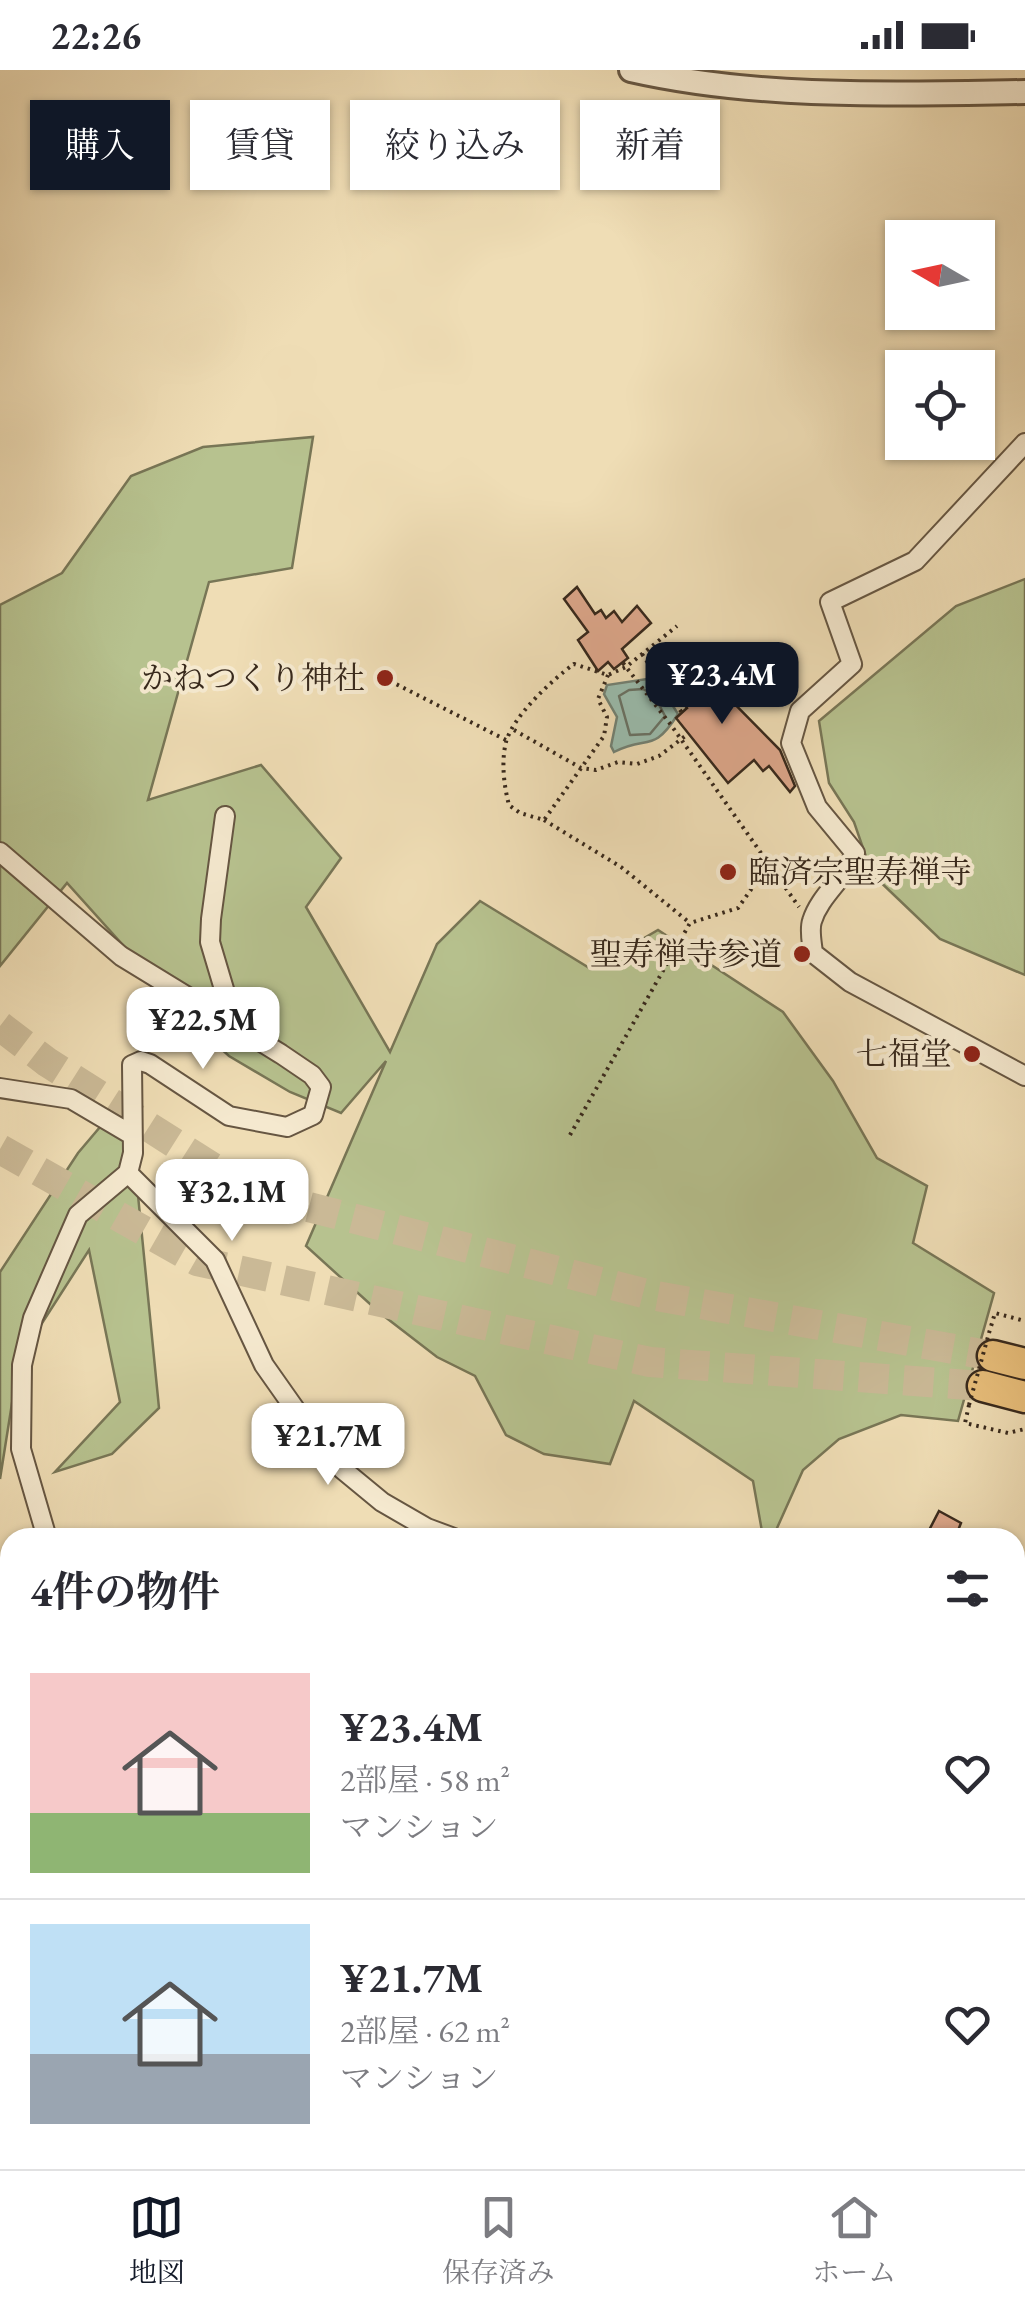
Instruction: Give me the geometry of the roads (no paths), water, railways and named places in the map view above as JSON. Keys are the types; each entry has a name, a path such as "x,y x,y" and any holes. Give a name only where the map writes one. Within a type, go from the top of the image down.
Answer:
{"highway":[{"path":"991,1344 1025,1364"},
{"path":"976,1396 1025,1398"}],"street":[{"path":"631,70 716,85 800,90 1025,92"},
{"path":"1025,443 915,561 830,602 852,664 800,711 791,743 817,808 855,853 848,872 824,898 810,924 813,953 850,982 1025,1076"},
{"path":"225,816 210,942 235,1026"},
{"path":"0,852 121,956 312,1075 321,1087 313,1115 287,1127 228,1116 150,1064 141,1061 132,1065 128,1173 78,1215 33,1318 26,1350 20,1397 20,1449 44,1528"},
{"path":"0,1088 71,1099 132,1134"},
{"path":"128,1173 215,1260 264,1365 314,1436 342,1469 382,1502 429,1528"}],"water":[{"path":"647,679 661,687 678,714 662,735 614,752 611,746 617,717 604,694 607,685"}],"tunnel":[{"path":"0,1026 47,1062 215,1169 293,1203 651,1295 993,1356"},
{"path":"0,1149 197,1261 650,1362 983,1386"}],"place":[{"name":"かねつくり神社","path":"385,678"},
{"name":"臨済宗聖寿禅寺","path":"728,872"},
{"name":"聖寿禅寺参道","path":"802,954"},
{"name":"七福堂","path":"972,1054"}]}
